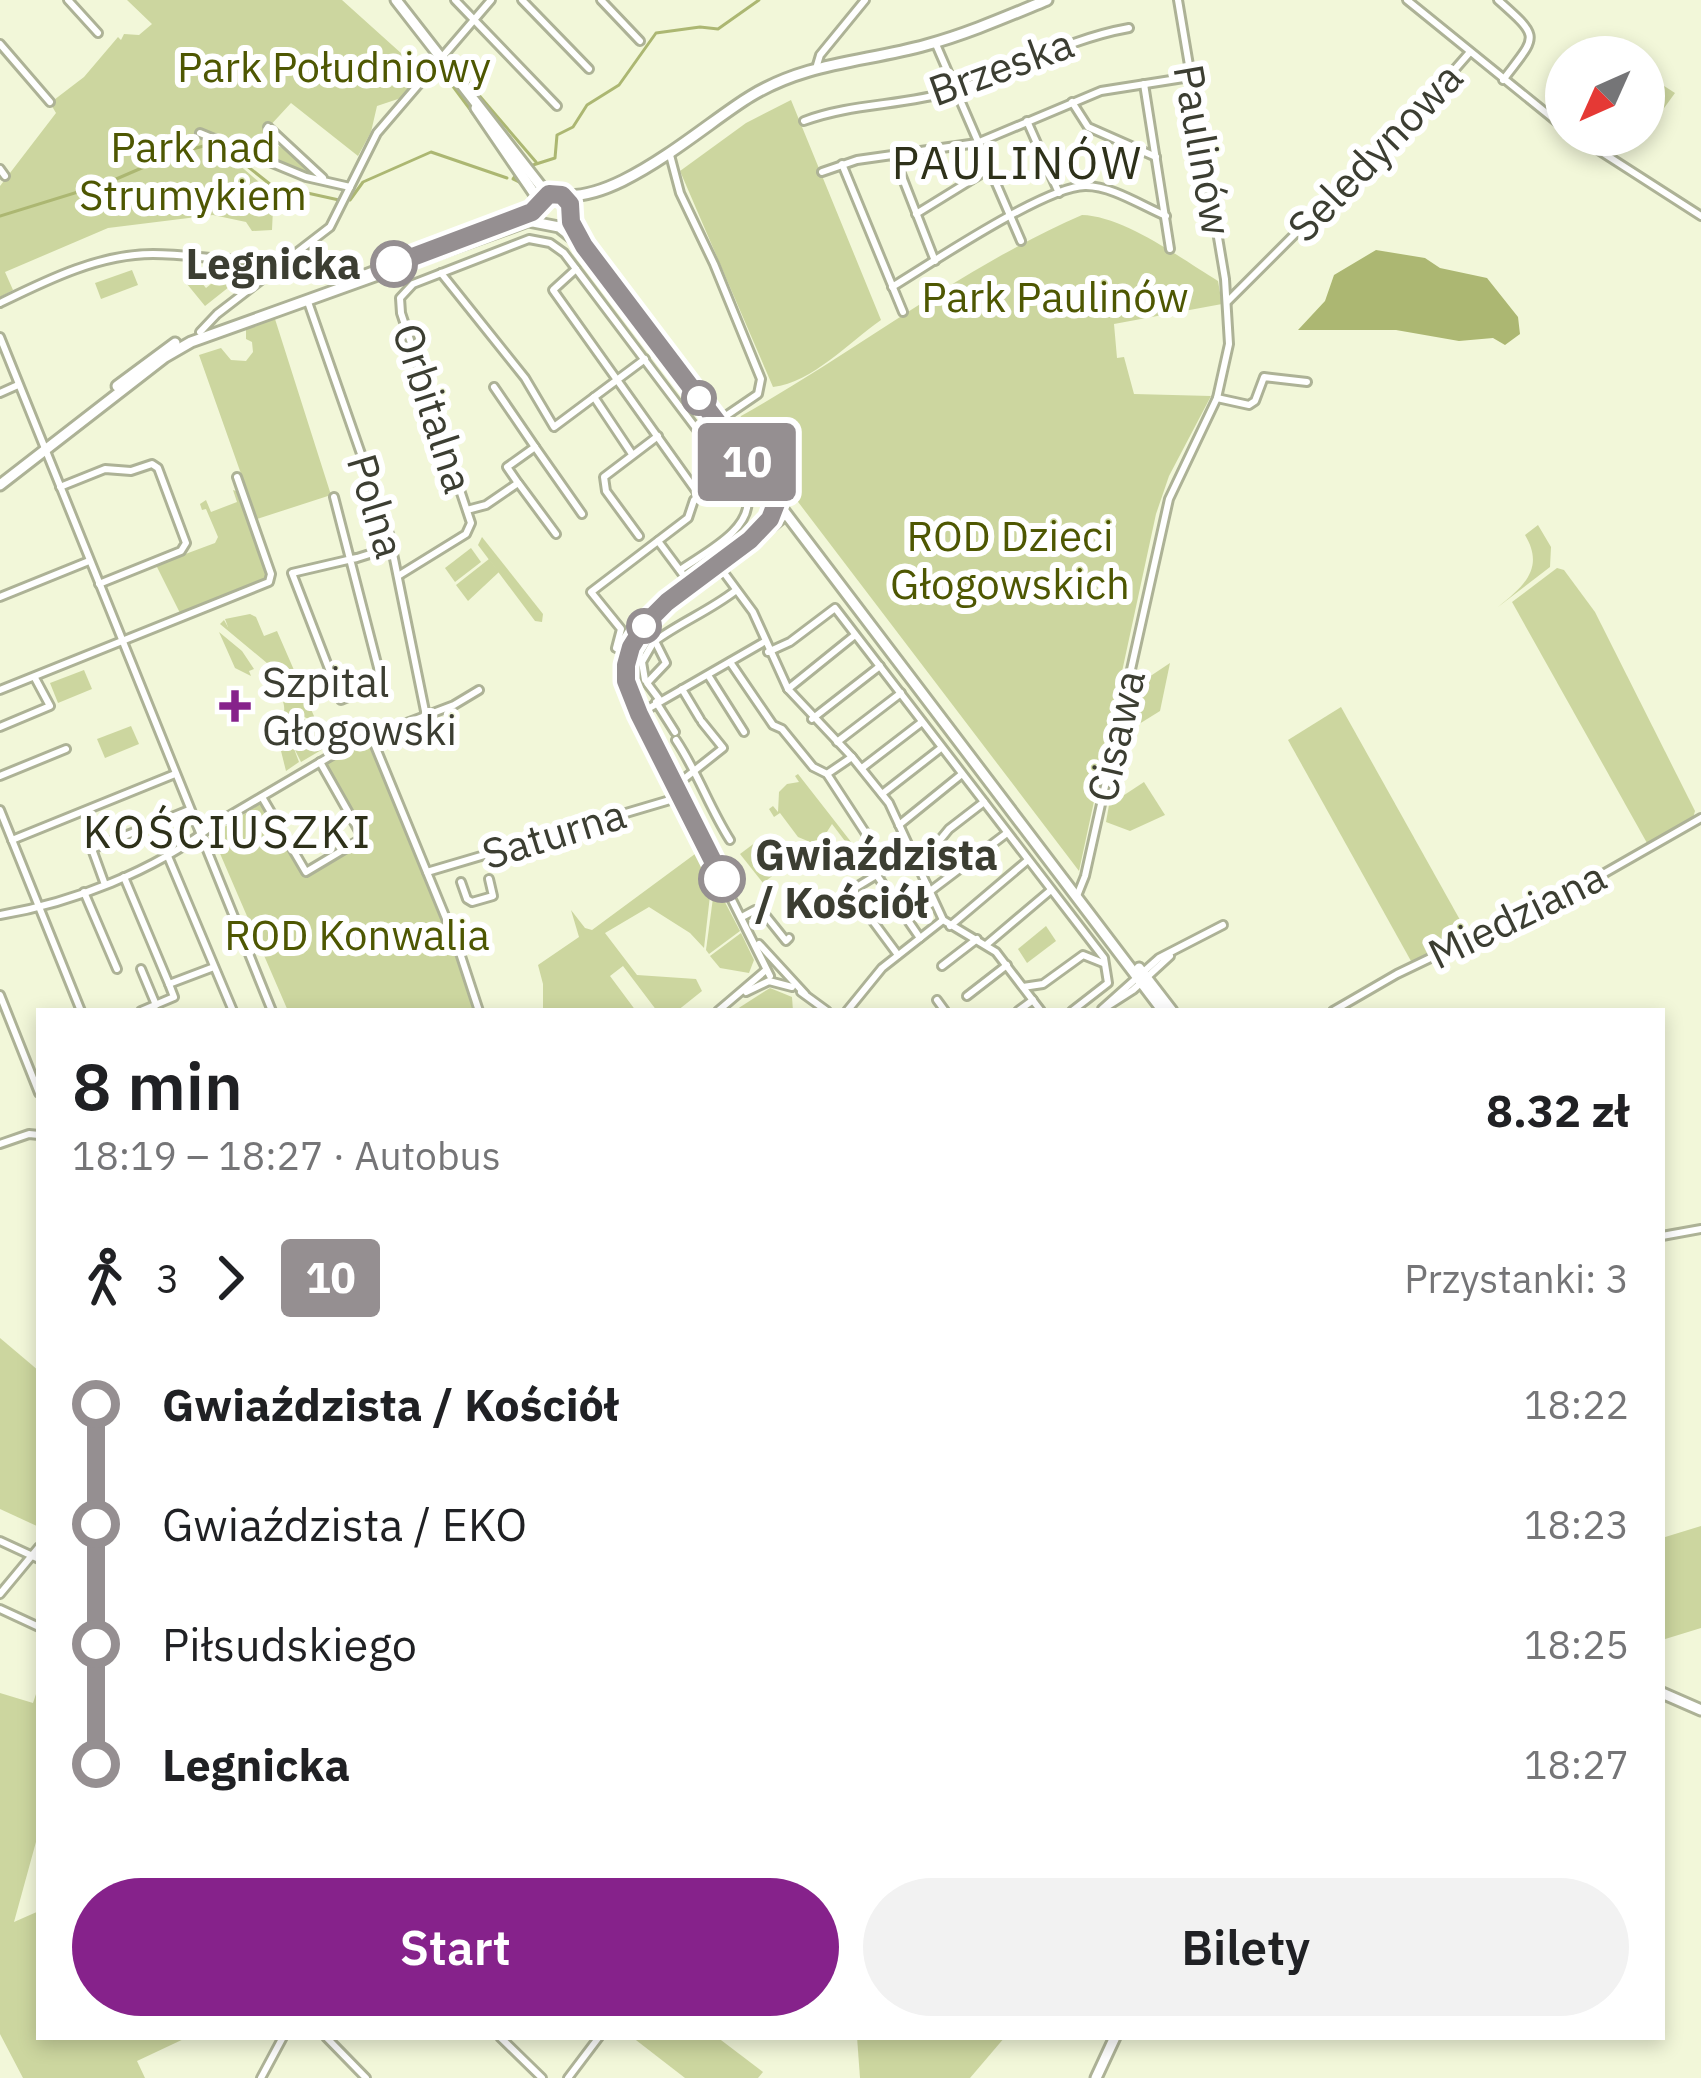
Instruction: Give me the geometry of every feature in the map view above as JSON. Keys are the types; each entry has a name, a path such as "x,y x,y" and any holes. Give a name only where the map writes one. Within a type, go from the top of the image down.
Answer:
{"main road":[{"path":"396,0 543,189 566,198 611,187 661,162"},
{"path":"556,226 570,213 661,162 760,90 817,65 910,54 1047,0"},
{"path":"475,103 540,204 544,222"},
{"path":"0,481 220,320 340,285 532,212 552,194"},
{"path":"566,198 584,246 1165,1008"},
{"path":"199,336 308,302 533,220 556,226 584,246"},
{"path":"1665,1694 1701,1710"},
{"path":"1096,2078 1114,2040"}],"street":[{"path":"68,0 98,33"},
{"path":"454,0 557,106"},
{"path":"220,320 272,265 295,254 334,223 376,133 491,0"},
{"path":"522,0 589,69"},
{"path":"601,0 640,40"},
{"path":"817,65 865,0"},
{"name":"Paulinów","path":"1178,0 1228,301"},
{"path":"1407,0 1545,113"},
{"path":"1498,0 1532,36 1503,80"},
{"name":"Brzeska","path":"804,121 842,108 955,90 1092,34 1130,28"},
{"path":"0,44 50,102"},
{"path":"936,45 1022,241"},
{"name":"Seledynowa","path":"1228,301 1470,52"},
{"path":"822,172 842,164 977,142 1106,89 1190,77"},
{"path":"1144,84 1170,249"},
{"path":"1072,102 1088,127 1156,157"},
{"path":"1027,121 1059,193"},
{"path":"268,127 326,180"},
{"path":"200,133 289,171 350,187"},
{"path":"674,149 661,162 714,264 762,382 754,397 716,422"},
{"path":"893,155 935,261"},
{"path":"1608,156 1701,216"},
{"path":"842,164 903,312"},
{"path":"916,214 989,169"},
{"path":"892,287 1011,217 1083,186 1166,216"},
{"name":"Orbitalna","path":"398,576 466,534 471,526 399,307 408,286 529,239 554,245 577,269 747,496 746,519 680,571"},
{"path":"0,304 82,267 127,256 272,265"},
{"path":"577,269 553,290 699,495"},
{"path":"441,273 517,370 554,427 645,359"},
{"name":"Cisawa","path":"1077,896 1169,499 1217,398 1229,344 1228,301"},
{"name":"Polna","path":"308,302 392,547 426,716"},
{"path":"0,337 271,1008"},
{"path":"1217,398 1250,405 1264,377 1307,382"},
{"path":"0,393 18,385"},
{"path":"494,387 583,514"},
{"path":"594,397 632,454"},
{"path":"639,536 604,486 606,473 658,436"},
{"path":"535,447 507,467 556,534"},
{"path":"60,487 105,469 131,471 152,464 160,472 181,524 186,543 181,551 99,584"},
{"path":"628,654 616,648 621,629 591,592 688,518 699,495 730,472"},
{"path":"0,690 271,580 237,477"},
{"path":"467,510 486,505 518,483"},
{"path":"334,497 352,559 381,686 339,698 292,573 352,559 392,547"},
{"path":"774,522 777,501"},
{"path":"786,514 690,584 646,623 628,654 625,675 639,714 748,928 773,970 823,1008"},
{"path":"774,522 796,526"},
{"path":"658,541 690,584"},
{"path":"0,597 89,561"},
{"path":"718,565 753,612 788,689 882,794 946,923 986,944 1039,1008"},
{"path":"730,840 647,683 642,662 655,641 707,613 736,590"},
{"path":"768,652 790,642 835,608 1104,958 1108,983 1076,1008"},
{"path":"788,689 856,634"},
{"path":"647,683 666,663 655,641"},
{"path":"639,714 764,642"},
{"path":"730,662 773,725 815,770 827,773 889,868"},
{"path":"812,718 880,666"},
{"path":"708,675 743,732"},
{"path":"0,727 50,706 34,676"},
{"path":"675,787 723,748 682,689"},
{"path":"0,915 40,907 124,875 200,836 320,762 479,690"},
{"path":"837,743 901,693"},
{"path":"862,768 922,722"},
{"path":"370,736 478,1008"},
{"path":"882,794 941,748"},
{"path":"0,776 66,749"},
{"path":"827,773 852,757"},
{"path":"262,797 306,872 364,838 320,762"},
{"path":"12,840 175,774"},
{"path":"899,825 962,774"},
{"name":"Saturna","path":"427,872 458,873 680,797"},
{"path":"898,955 855,897 855,888 938,844 949,829 984,802"},
{"path":"105,883 92,848 189,809"},
{"path":"0,810 80,1008"},
{"name":"Miedziana","path":"1338,1008 1397,974 1588,882 1701,818"},
{"path":"928,893 1007,833"},
{"path":"167,854 232,1008"},
{"path":"849,1008 898,955 1028,860"},
{"path":"458,873 472,902 493,896 489,879"},
{"path":"124,875 174,998 148,1008"},
{"path":"878,877 921,938"},
{"path":"986,944 1051,890"},
{"path":"84,892 117,969"},
{"path":"742,917 762,911 786,941 789,938"},
{"path":"1103,1008 1140,975 1223,925"},
{"path":"748,928 773,970 805,994"},
{"path":"942,966 976,939"},
{"path":"743,993 760,970 754,941"},
{"path":"1023,987 1043,984 1083,955 1103,963"},
{"path":"967,996 1007,965"},
{"path":"169,984 214,967"},
{"path":"141,969 156,1005"},
{"path":"722,1008 773,970"},
{"path":"1140,975 1154,992"},
{"path":"743,993 774,980 796,988"},
{"path":"0,995 36,1085"},
{"path":"937,1000 943,1008"},
{"path":"1022,1008 1033,1000"},
{"path":"0,1144 36,1135"},
{"path":"1665,1235 1701,1229"},
{"path":"0,1541 35,1557 0,1594"},
{"path":"0,1609 36,1626"},
{"path":"260,2078 281,2040"},
{"path":"329,2040 366,2078"},
{"path":"503,2040 542,2078"},
{"path":"568,2078 597,2040"}],"green space":[{"path":"127,0 342,0 422,72 401,98 377,106 371,132 358,156 291,103 267,129 279,140 276,145 292,152 311,170 307,176 243,147 237,163 259,182 274,187 272,230 252,231 246,222 213,215 108,228 5,272 13,290 0,297 0,186 56,113 50,103 84,77 118,37 139,35 152,24"},
{"path":"1665,87 1675,93 1665,107"},
{"path":"791,100 881,320 816,370 773,387 680,171 746,123"},
{"name":"ROD Dzieci Głogowskich","path":"1082,215 1134,231 1218,281 1222,304 1114,324 1117,358 1124,357 1134,394 1211,396 1169,476 1156,514 1079,871 738,423 741,416 951,285"},
{"path":"132,270 138,285 101,299 95,283"},
{"path":"226,272 234,283 205,306 187,284 196,276 206,288"},
{"path":"275,319 331,495 257,519 199,355 221,348 231,360 246,361 253,352 246,329"},
{"path":"233,490 239,492 269,577 181,615 156,565 215,543 218,537 200,504 206,500 211,512 237,502"},
{"path":"1538,525 1551,547 1550,567 1498,607 1529,576 1533,557 1525,535"},
{"path":"482,537 543,614 542,622 535,621 478,545"},
{"path":"471,548 481,562 455,582 445,568"},
{"path":"489,559 499,572 468,601 456,585"},
{"path":"1557,568 1564,570 1595,612 1695,811 1693,818 1647,843 1512,602"},
{"path":"250,614 264,636 277,631 317,723 295,708 292,718 295,714 306,720 322,736 323,749 301,762 293,746 299,762 286,771 281,751 287,748 285,744 279,747 279,741 283,702 287,703 273,668 220,624 224,620 228,627 225,619"},
{"path":"219,632 242,651 254,669 249,671 251,676 235,668"},
{"path":"1170,663 1160,711 1123,734 1134,687"},
{"path":"84,670 92,689 58,703 50,683"},
{"path":"1341,707 1469,936 1411,961 1288,740"},
{"path":"131,726 139,744 105,758 97,739"},
{"name":"ROD Konwalia","path":"356,747 371,747 472,1008 287,1008 212,835 263,802 307,874 366,839 324,765"},
{"path":"798,774 855,847 851,849 832,824 823,838 810,842 798,837 780,813 774,817 769,809 773,806 778,812 779,792 799,782"},
{"path":"1144,782 1165,815 1130,831 1106,822 1109,805"},
{"path":"756,842 779,871 763,883 740,854"},
{"path":"699,851 712,878 704,948 690,933 649,907 605,933 637,975 696,979 702,991 681,1008 655,1008 623,966 610,976 634,1008 543,1008 538,965 579,937 571,910 592,930"},
{"path":"715,883 740,931 709,954 706,950"},
{"path":"1046,926 1056,941 1027,963 1018,949"},
{"path":"741,933 754,960 749,973 720,968 710,956"},
{"path":"770,988 792,997 793,1008 739,1008"},
{"path":"0,1338 36,1368 36,1526 0,1509"},
{"path":"1701,1526 1701,1628 1665,1639 1665,1537"},
{"path":"0,1693 33,1703 36,1694 36,1842 14,1922 36,1912 36,2040 182,2040 137,2061 145,2078 23,2078 0,2034"},
{"path":"636,2040 721,2040 763,2072 758,2078 685,2078"},
{"path":"857,2040 1002,2040 970,2078 860,2078"}],"shaded area":[{"path":"1376,250 1425,258 1440,268 1487,278 1518,317 1520,334 1505,345 1493,338 1459,341 1396,330 1298,330 1325,301 1334,275"}],"waterway":[{"path":"533,165 555,158 557,135 573,127 587,105 619,85 656,33 718,29 759,0"},
{"path":"460,73 536,162"},
{"path":"452,85 492,139"},
{"path":"0,216 211,144 227,150 271,185 339,200"},
{"path":"350,200 363,182 431,152 507,178"},
{"path":"516,175 513,179 525,185"}],"bus line":[{"name":"10","path":"394,264 532,212 549,194 562,195 570,204 571,222 584,246 777,501 770,519 750,540 646,623 626,665 626,681 639,714 722,879"}],"place":[{"name":"Legnicka","path":"394,264"},
{"name":"Szpital Głogowski","path":"235,706"},
{"name":"Gwiaździsta / Kościół","path":"722,879"}],"district":[{"name":"PAULINÓW","path":"1018,163"},
{"name":"KOŚCIUSZKI","path":"228,832"}],"park label":[{"name":"Park Południowy","path":"334,67"},
{"name":"Park nad Strumykiem","path":"193,171"},
{"name":"Park Paulinów","path":"1055,297"}]}
